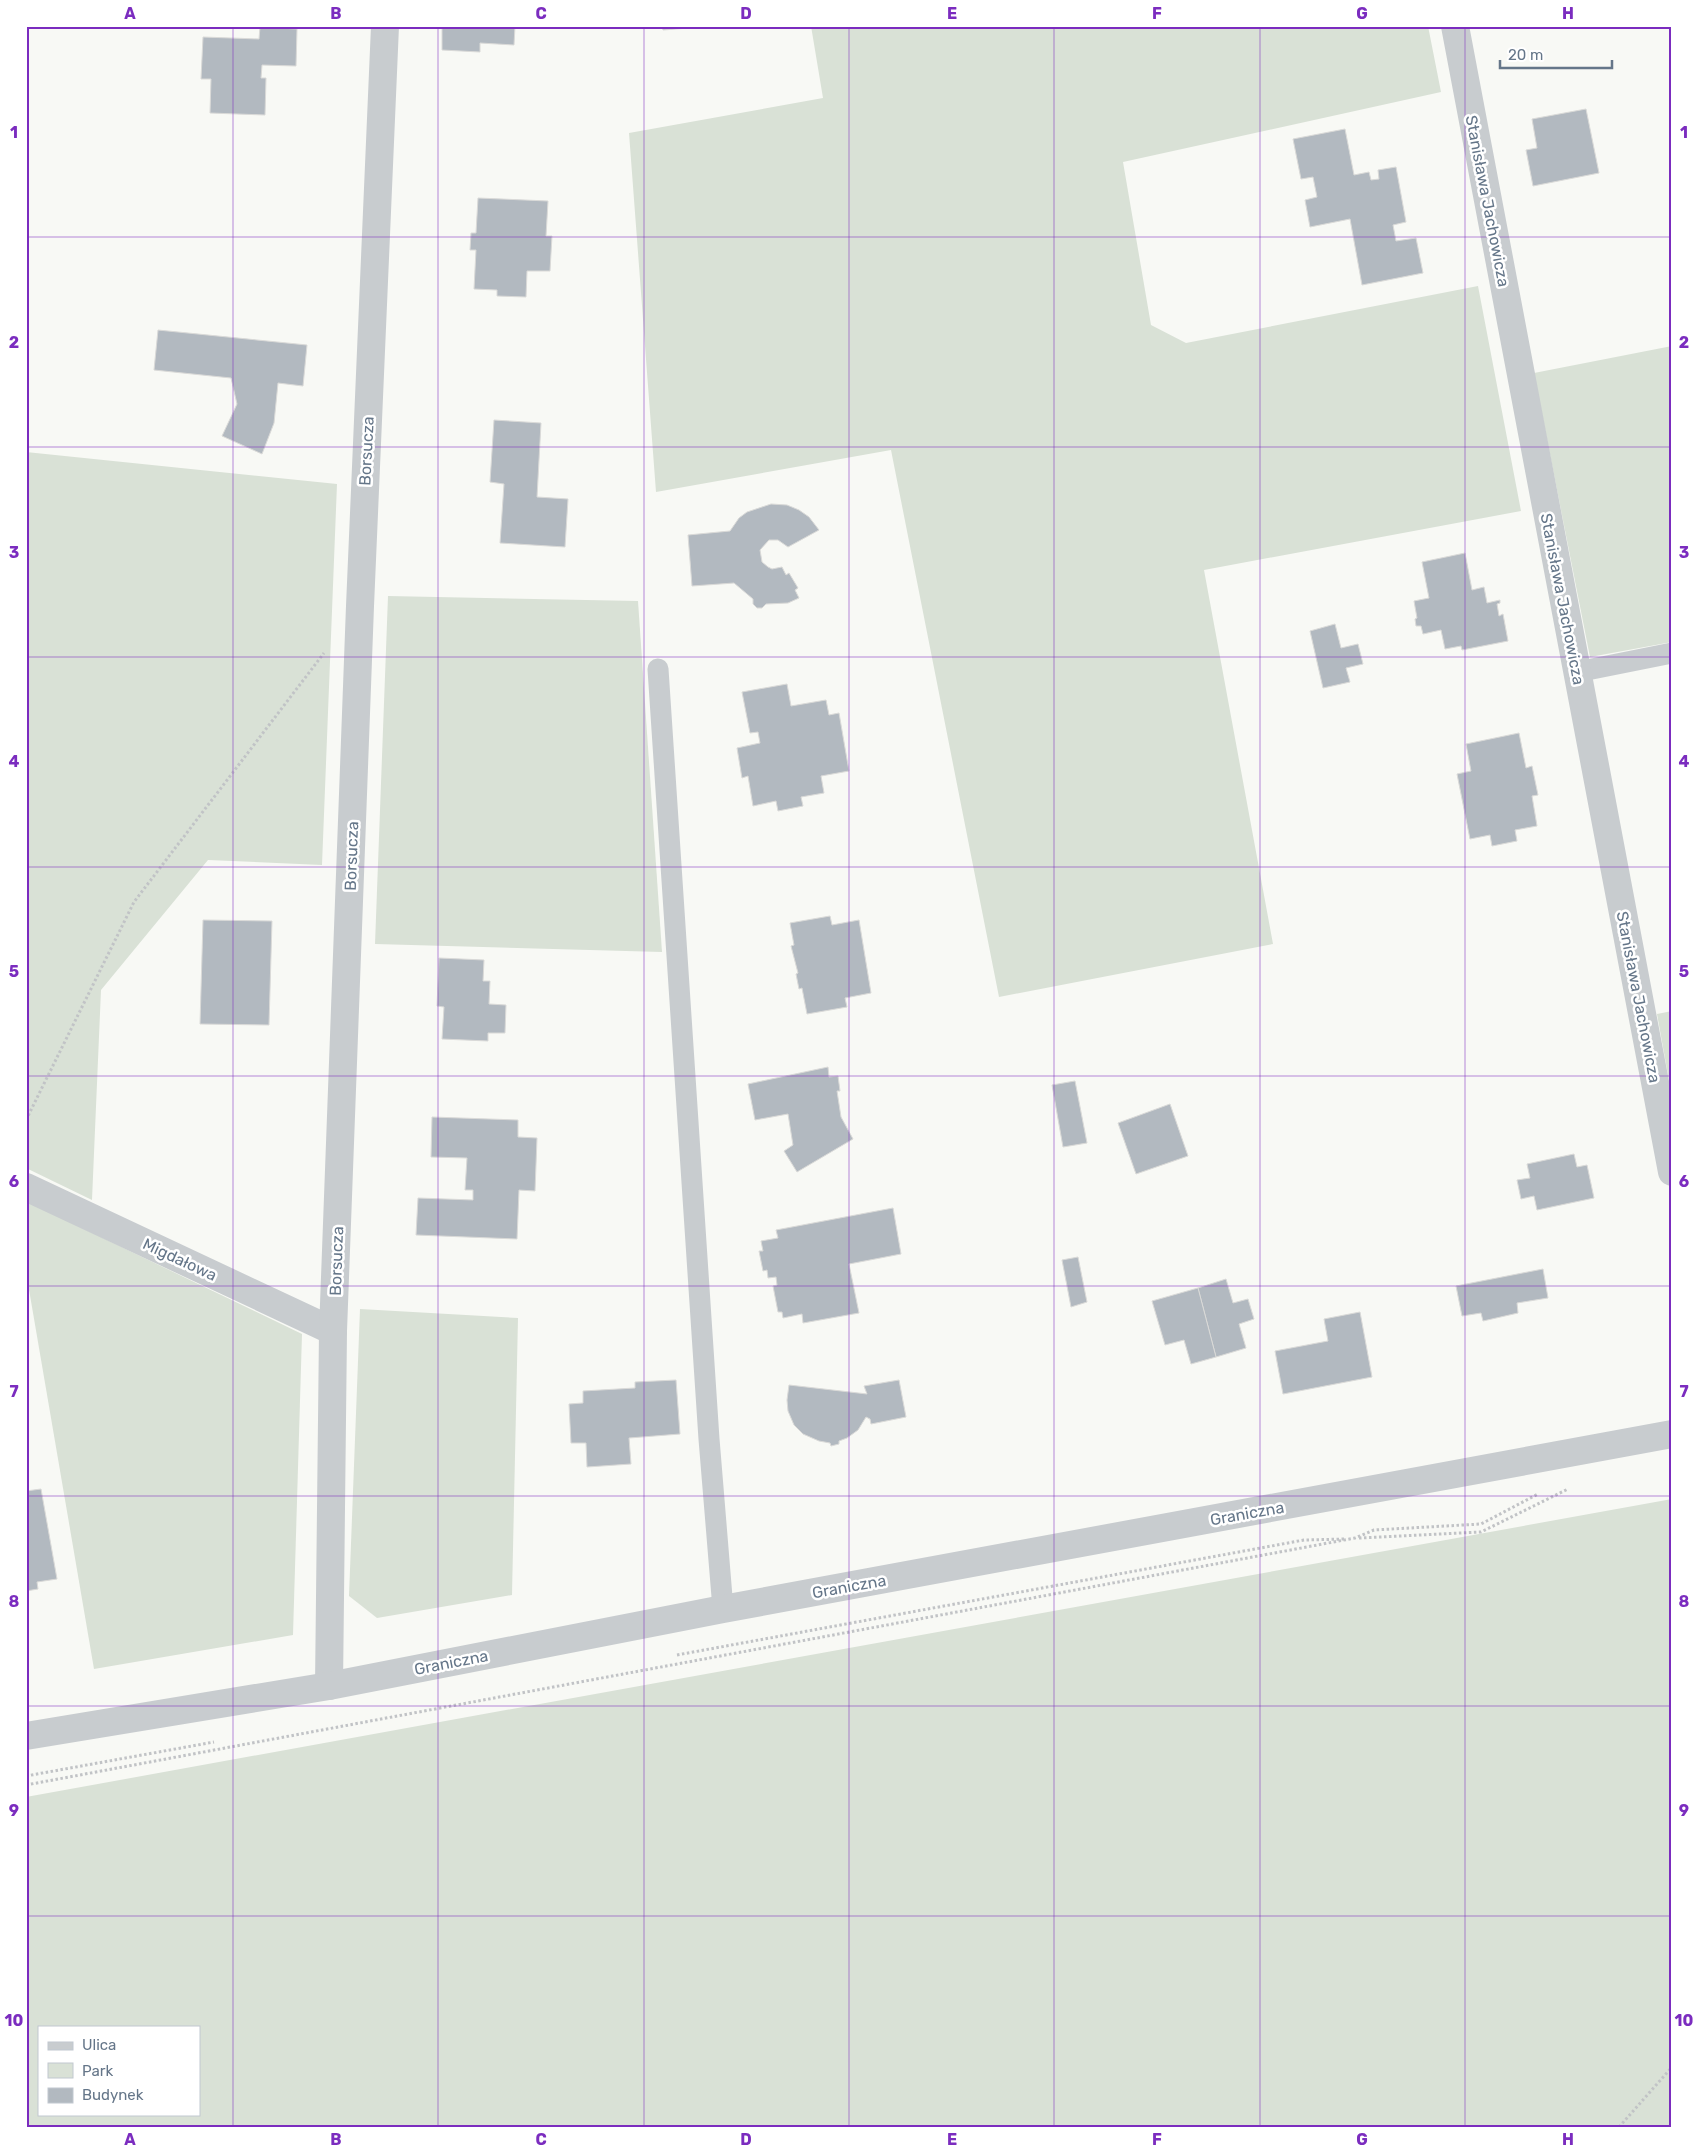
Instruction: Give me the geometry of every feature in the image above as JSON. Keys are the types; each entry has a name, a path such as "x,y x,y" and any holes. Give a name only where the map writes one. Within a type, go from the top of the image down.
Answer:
{"street":[{"name":"Borsucza","path":"329,1686 333,1330 360,606 385,26"},
{"name":"Stanisława Jachowicza","path":"1455,26 1672,1172"},
{"name":"Migdałowa","path":"26,1188 333,1330"},
{"name":"Graniczna","path":"26,1736 329,1686 723,1610 1672,1434"}],"lane":[{"path":"1577,672 1672,653"},
{"path":"658,669 709,1440 723,1610"}],"path":[{"path":"26,1120 134,902 360,606"},
{"path":"674,1655 1304,1540 1480,1532 1568,1489 1577,1488"},
{"path":"26,1785 1355,1538 1374,1530 1481,1524 1543,1492"},
{"path":"26,1776 216,1741"},
{"path":"1619,2127 1672,2067"}],"green space":[{"path":"811,26 1428,26 1441,92 1123,162 1151,325 1186,343 1478,286 1521,511 1204,570 1273,944 999,997 891,450 656,492 629,133 823,98"},
{"path":"1672,346 1672,642 1590,657 1534,373"},
{"path":"26,452 337,484 322,865 208,860 101,990 92,1200 26,1168"},
{"path":"388,596 638,601 662,952 375,944"},
{"path":"1672,1011 1672,1097 1657,1014"},
{"path":"26,1201 302,1334 293,1635 94,1669 26,1272"},
{"path":"360,1309 518,1318 512,1595 377,1618 349,1596"},
{"path":"1672,1499 1672,2127 26,2127 26,1797"}],"building":[{"path":"442,26 515,26 514,45 480,43 480,52 442,50"},
{"path":"662,26 714,26 663,30"},
{"path":"260,27 297,29 296,66 262,65 261,78 266,78 265,115 210,113 211,79 201,79 203,37 259,39"},
{"path":"1586,109 1599,173 1533,186 1526,150 1537,148 1532,119"},
{"path":"1345,129 1354,175 1369,172 1371,180 1379,179 1378,170 1396,167 1406,222 1393,225 1396,241 1416,238 1423,273 1362,285 1350,219 1310,227 1305,200 1317,197 1313,177 1301,179 1293,139"},
{"path":"478,198 548,201 546,236 552,236 550,271 527,271 526,297 497,296 497,290 474,289 476,250 470,250 471,233 476,233"},
{"path":"158,330 307,345 303,386 278,383 274,423 262,454 222,436 237,404 231,378 154,370"},
{"path":"494,420 541,423 537,497 568,499 565,547 500,543 504,484 490,482"},
{"path":"771,504 787,505 799,510 809,517 819,530 788,547 778,540 769,540 760,550 762,562 768,567 772,569 782,567 786,575 789,573 798,588 795,590 799,598 788,603 766,604 762,608 757,608 753,604 753,599 734,583 692,586 688,535 730,531 739,518 747,512"},
{"path":"1465,553 1472,590 1484,587 1487,603 1500,600 1500,603 1497,604 1499,616 1503,614 1508,641 1462,650 1461,646 1445,649 1441,630 1423,634 1421,626 1416,626 1415,619 1417,618 1414,601 1429,598 1422,562"},
{"path":"1335,624 1341,648 1358,644 1363,664 1346,668 1350,682 1323,688 1310,631"},
{"path":"787,684 791,706 826,700 829,715 839,713 849,771 821,776 824,793 801,797 803,806 778,811 776,801 753,806 748,776 742,778 737,748 760,743 758,732 750,733 742,692"},
{"path":"1519,733 1526,768 1532,766 1538,795 1532,796 1537,826 1515,830 1517,841 1492,846 1490,835 1470,839 1457,774 1471,771 1466,744"},
{"path":"830,916 832,925 859,920 871,993 845,998 847,1007 807,1014 802,988 799,989 796,974 798,973 791,946 794,945 790,923"},
{"path":"203,920 272,921 269,1025 200,1024"},
{"path":"439,958 484,960 483,981 490,981 489,1004 506,1005 505,1033 488,1033 488,1041 442,1039 444,1007 437,1006"},
{"path":"828,1067 829,1077 838,1076 840,1091 837,1091 841,1117 853,1139 797,1172 784,1151 793,1145 788,1114 755,1120 748,1084"},
{"path":"1075,1081 1087,1143 1063,1147 1052,1085"},
{"path":"1170,1104 1188,1156 1136,1174 1118,1123"},
{"path":"432,1117 518,1120 518,1137 537,1138 535,1191 519,1190 517,1239 416,1235 418,1198 473,1200 473,1190 465,1190 467,1158 431,1157"},
{"path":"1574,1154 1577,1167 1587,1165 1594,1198 1537,1210 1534,1196 1521,1199 1517,1180 1530,1178 1527,1164"},
{"path":"893,1208 901,1254 849,1264 859,1313 803,1323 802,1314 783,1318 782,1312 778,1312 773,1286 777,1285 776,1277 768,1278 767,1270 763,1271 759,1251 763,1251 761,1241 778,1238 776,1230"},
{"path":"1078,1257 1087,1302 1071,1307 1062,1260"},
{"path":"1543,1269 1548,1298 1517,1303 1518,1313 1483,1321 1481,1313 1462,1316 1456,1286"},
{"path":"1226,1279 1233,1303 1248,1299 1254,1319 1239,1324 1246,1348 1216,1357 1198,1288"},
{"path":"1198,1288 1216,1357 1191,1364 1184,1340 1165,1345 1152,1301"},
{"path":"1360,1312 1372,1377 1283,1394 1275,1351 1328,1341 1324,1319"},
{"path":"676,1380 680,1434 629,1438 631,1464 587,1467 586,1443 571,1443 569,1404 583,1403 583,1391 635,1388 635,1382"},
{"path":"899,1380 906,1417 871,1424 870,1419 866,1417 858,1430 839,1441 839,1444 831,1446 830,1443 819,1441 803,1434 794,1425 788,1411 789,1385 867,1394 864,1386"},
{"path":"41,1489 57,1579 37,1582 38,1589 26,1591 26,1491"}]}
